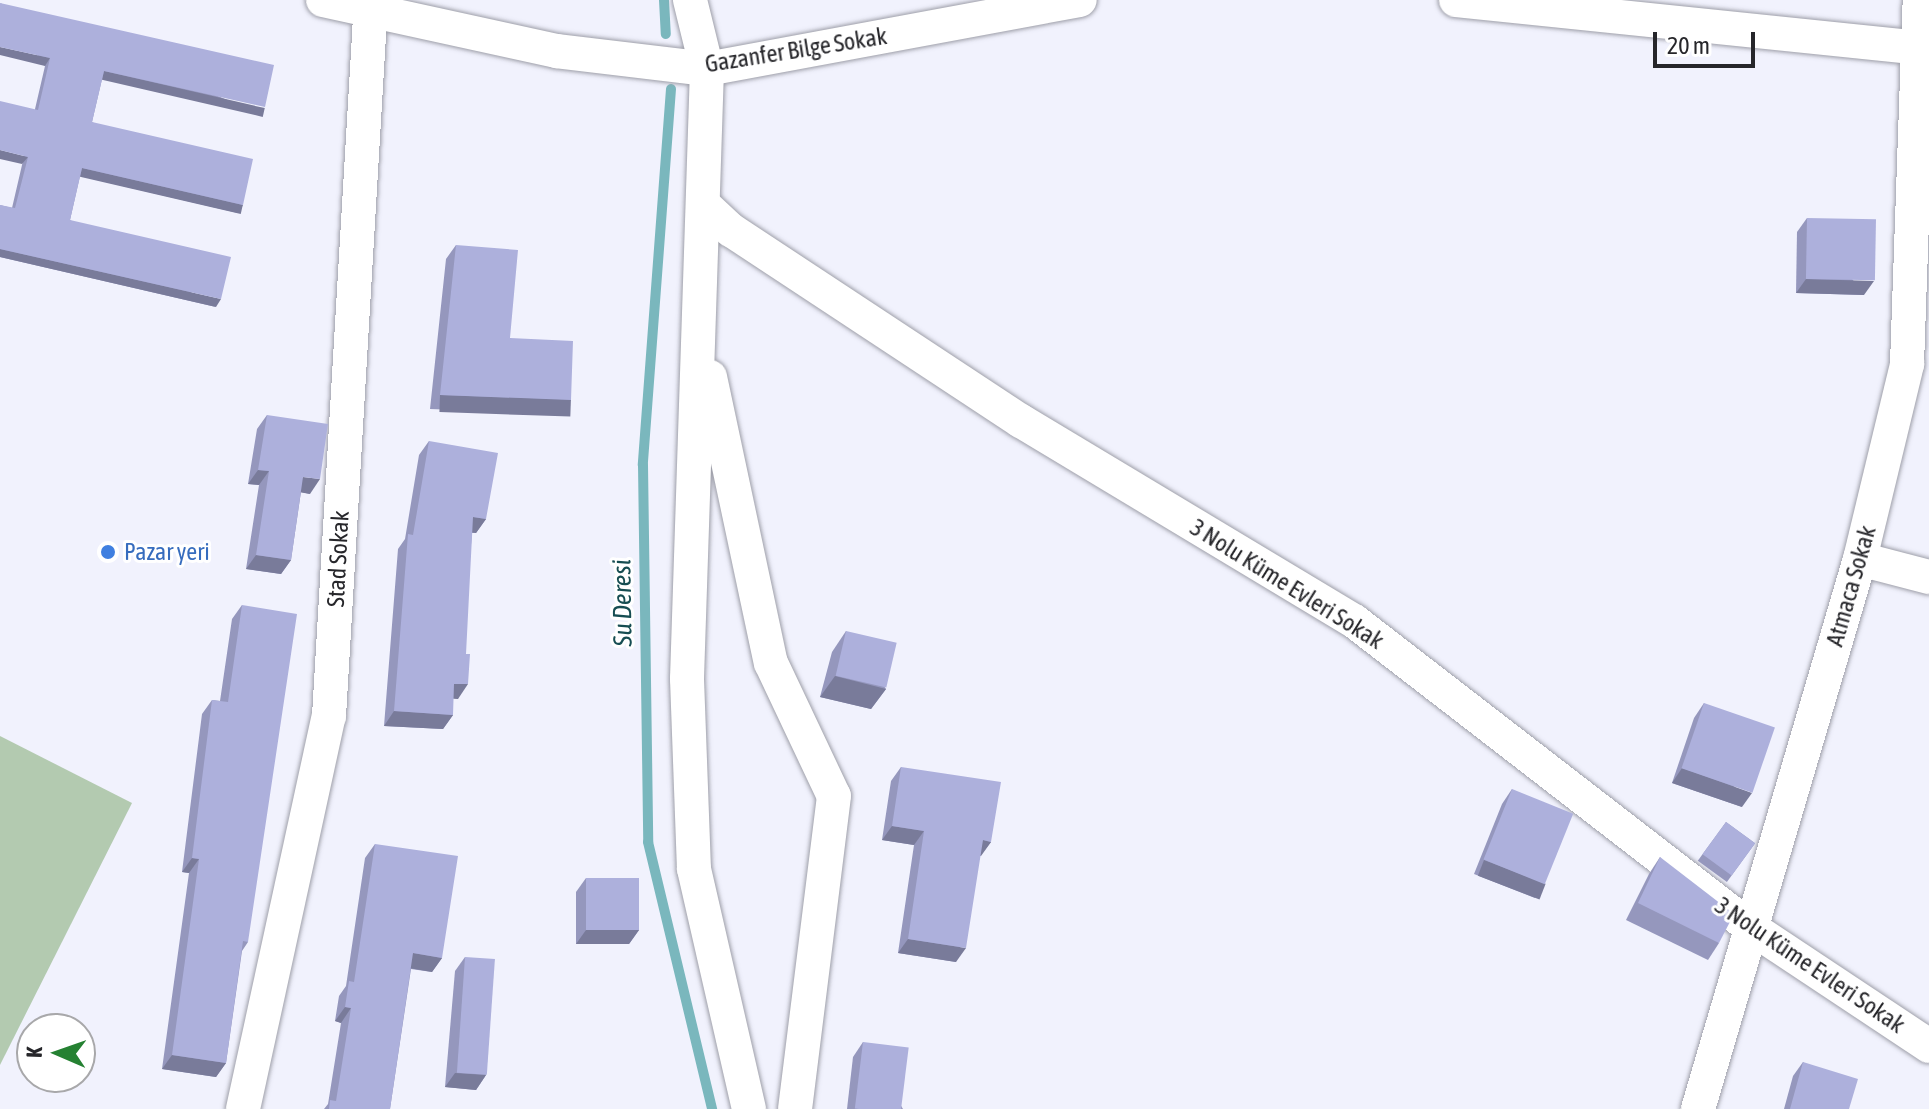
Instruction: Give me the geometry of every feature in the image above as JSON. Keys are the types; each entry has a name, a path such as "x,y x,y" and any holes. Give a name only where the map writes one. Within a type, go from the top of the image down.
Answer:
{"street":[{"name":"Gazanfer Bilge Sokak","path":"323,0 371,5 556,51 707,69 1080,0"},
{"path":"690,0 707,69 687,679 694,869 749,1109"},
{"path":"1456,0 1625,9 1924,49"},
{"name":"Atmaca Sokak","path":"1698,1109 1860,559 1907,364 1924,49 1920,0"},
{"name":"Stad Sokak","path":"243,1109 329,716 371,5"},
{"name":"3 Nolu Küme Evleri Sokak","path":"704,205 731,230 1021,421 1354,621 1750,927 1929,1046"},
{"path":"699,325 771,663 834,796 795,1109"},
{"path":"1860,559 1929,577"}],"green space":[{"path":"0,736 132,803 26,1013 16,1013 16,1033 0,1065"}],"building":[{"path":"0,3 274,65 265,107 104,71 92,122 253,159 243,205 82,168 70,220 231,257 221,299 0,249 0,205 15,208 28,157 0,150 0,101 38,110 50,58 0,47"},
{"path":"1807,218 1876,219 1875,280 1806,279"},
{"path":"456,245 518,250 510,338 573,341 571,400 440,395"},
{"path":"267,415 328,424 320,479 303,477 291,560 256,555 269,471 258,470"},
{"path":"429,441 498,453 486,519 473,517 466,654 470,654 468,684 454,684 453,715 394,711 408,534 413,535"},
{"path":"242,605 297,614 248,942 243,941 226,1063 172,1055 199,859 192,858 212,700 228,702"},
{"path":"846,631 897,643 886,688 836,676"},
{"path":"1704,703 1775,727 1752,793 1682,768"},
{"path":"901,767 1001,782 991,842 983,840 966,948 908,939 924,831 892,826"},
{"path":"1512,789 1573,814 1545,884 1484,859"},
{"path":"1726,822 1755,843 1732,876 1702,854"},
{"path":"375,844 458,856 442,958 413,953 390,1109 329,1109 330,1100 336,1101 351,1008 345,1007 349,981 354,982"},
{"path":"1660,857 1734,914 1719,943 1638,903"},
{"path":"586,878 639,878 639,930 586,930"},
{"path":"465,957 495,959 487,1075 457,1073"},
{"path":"863,1042 909,1048 901,1109 855,1109"},
{"path":"1803,1062 1858,1079 1849,1109 1790,1109"}],"waterway":[{"name":"Su Deresi","path":"664,0 666,34"},
{"name":"Su Deresi","path":"671,89 643,465 648,842 712,1109"}],"place":[{"name":"Pazar yeri","path":"108,552"}]}
